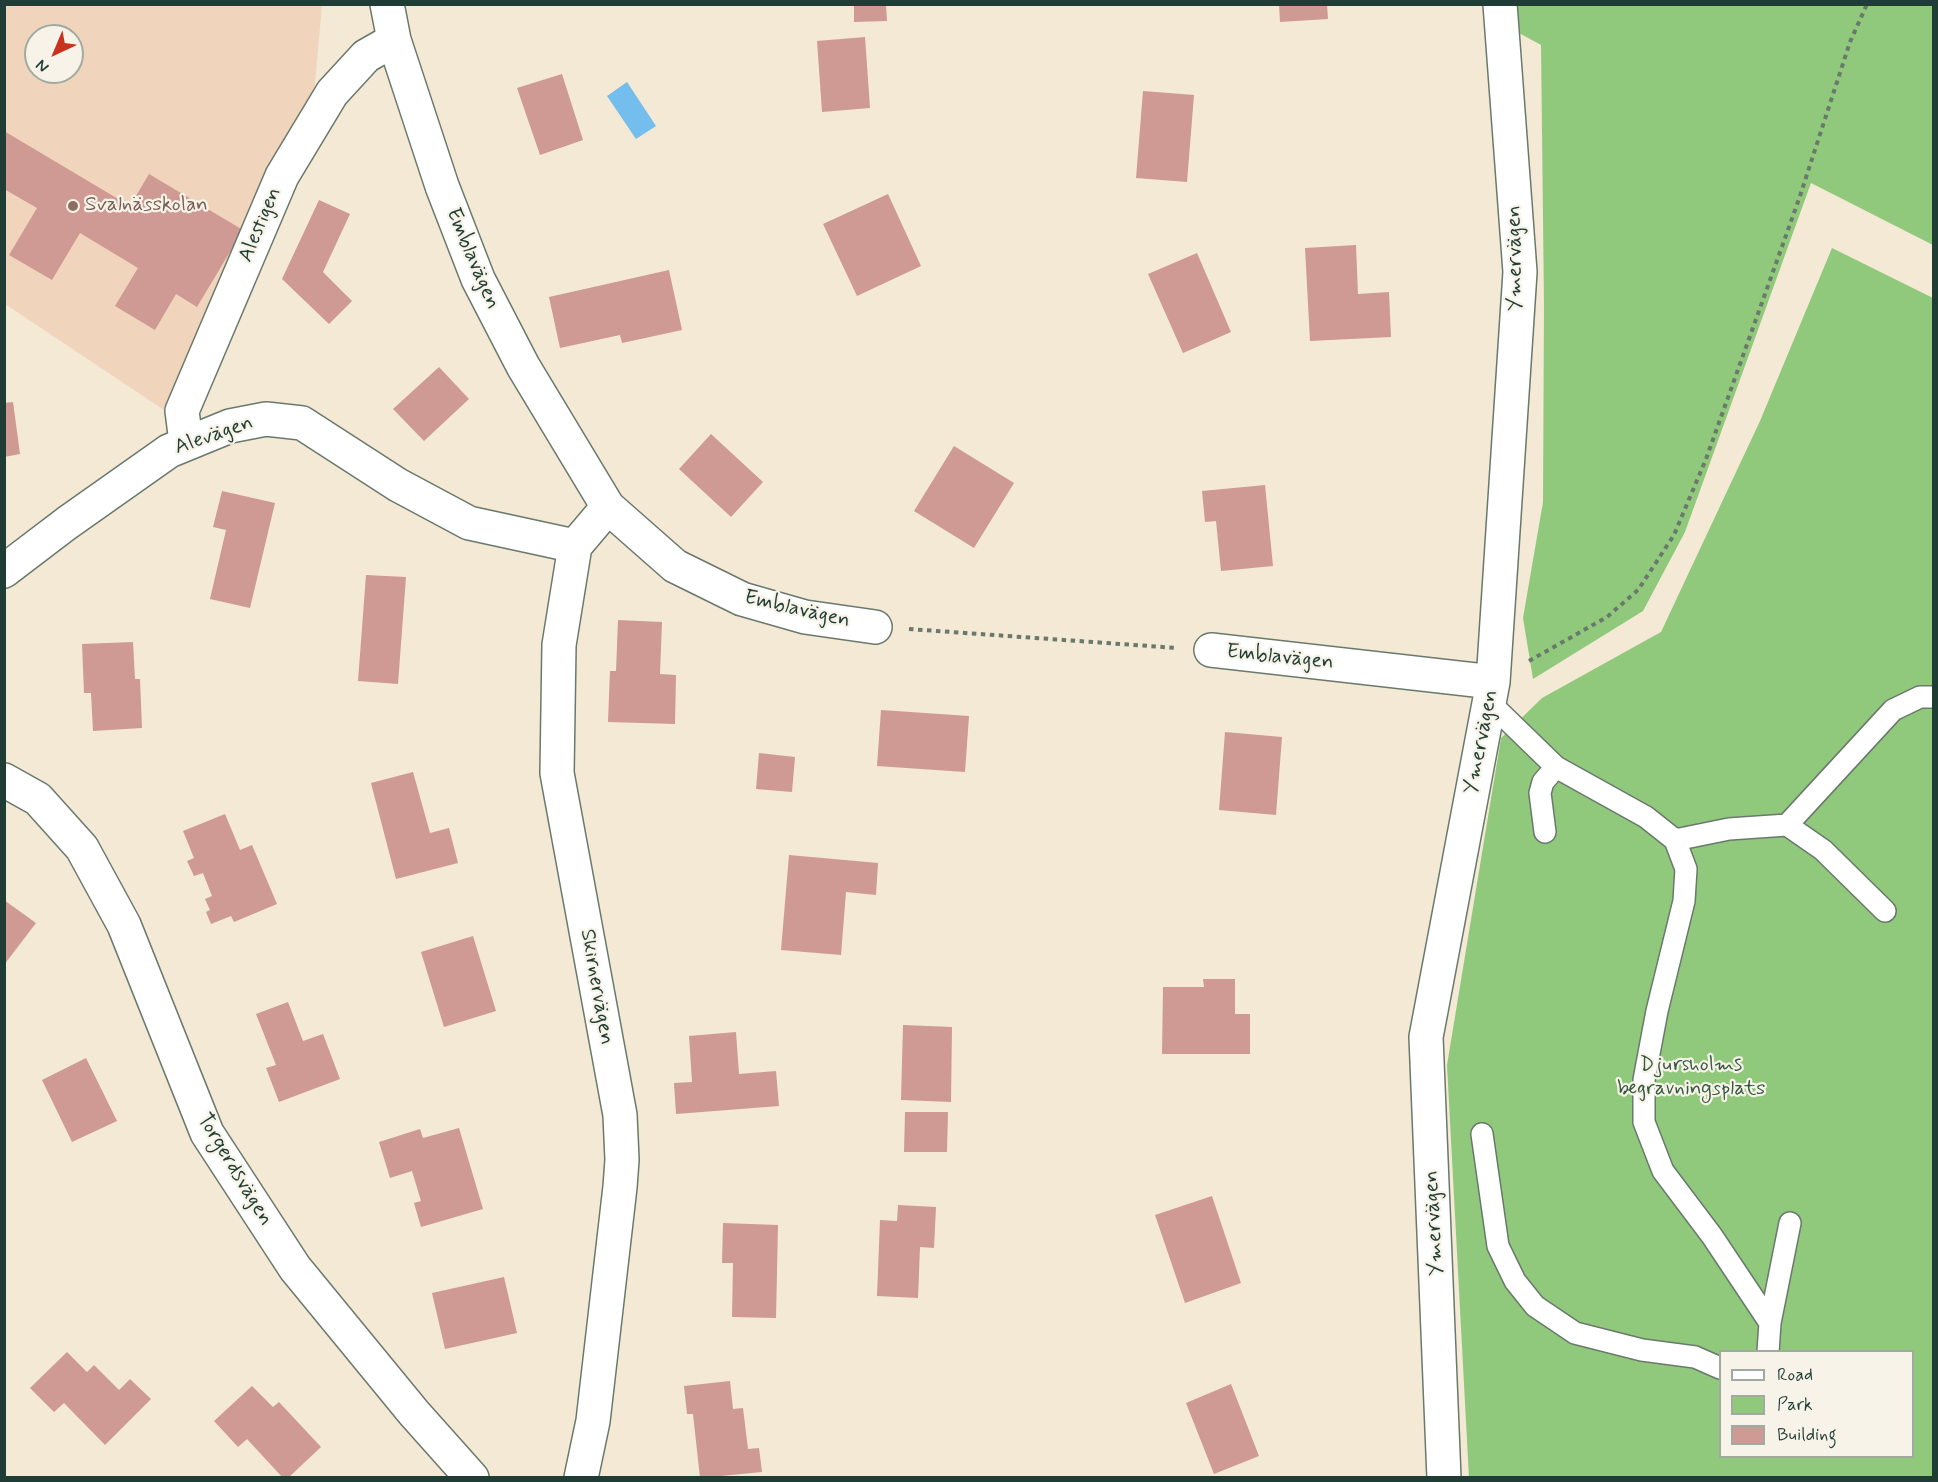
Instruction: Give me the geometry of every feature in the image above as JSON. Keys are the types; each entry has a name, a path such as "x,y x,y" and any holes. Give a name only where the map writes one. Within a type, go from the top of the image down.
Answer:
{"street":[{"name":"Emblavägen","path":"387,4 394,40 442,186 478,279 523,366 608,507 675,566 742,599 805,617 875,627"},
{"name":"Ymervägen","path":"1444,1478 1426,1037 1491,692 1520,272 1500,4"},
{"name":"Alestigen","path":"186,442 182,411 282,176 332,93 366,56 394,40"},
{"name":"Alevägen","path":"4,571 169,451 186,442 230,426 266,419 302,423 398,485 470,523 575,546"},
{"path":"575,546 608,507"},
{"name":"Skirnervägen","path":"575,546 559,645 557,773 620,1115 622,1160 593,1421 581,1478"},
{"name":"Emblavägen","path":"1211,650 1491,692"},
{"name":"Torgerdsvägen","path":"4,780 38,799 82,848 124,925 207,1133 289,1258 414,1413 472,1478"}],"lane":[{"path":"1491,692 1556,767 1646,817 1675,840 1686,869 1684,901 1657,1011 1644,1080 1644,1122 1663,1171 1712,1236 1770,1323"},
{"path":"1787,825 1893,710 1920,697 1934,697"},
{"path":"1545,832 1540,793 1544,782 1556,767"},
{"path":"1675,840 1729,829 1787,825 1823,850 1886,911"},
{"path":"1482,1134 1498,1246 1515,1281 1535,1306 1575,1333 1642,1350 1695,1357 1719,1368"},
{"path":"1768,1350 1770,1323 1790,1223"}],"path":[{"path":"1491,692 1607,617 1638,590 1674,535 1706,459 1799,199 1850,42 1867,4"},
{"name":"Emblavägen","path":"875,627 1211,650"}],"shaded area":[{"path":"4,5 322,5 314,94 173,416 5,304"}],"green space":[{"path":"1517,5 1934,5 1933,245 1811,183 1685,532 1643,611 1533,679 1523,618 1543,502 1544,305 1541,45 1519,33"},
{"name":"Djursholms begravningsplats","path":"1832,248 1933,298 1933,1477 1469,1478 1447,1065 1501,738 1542,698 1661,632 1760,421"}],"water":[{"path":"627,82 656,126 636,139 607,96"}],"building":[{"path":"854,4 886,4 887,21 854,22"},
{"path":"1279,4 1327,4 1328,19 1280,22"},
{"path":"865,37 870,108 822,112 817,41"},
{"path":"562,74 583,140 540,155 517,88"},
{"path":"1143,91 1194,95 1187,182 1136,178"},
{"path":"4,131 130,206 149,174 243,230 197,307 176,294 155,330 115,306 138,268 80,233 52,280 9,255 37,208 4,189"},
{"path":"888,194 921,266 857,296 823,224"},
{"path":"319,200 350,214 323,272 352,301 329,324 282,279"},
{"path":"1356,245 1358,294 1389,292 1391,337 1310,341 1305,248"},
{"path":"1197,253 1231,332 1183,353 1148,274"},
{"path":"669,270 682,330 622,343 620,335 560,348 549,297"},
{"path":"439,367 469,399 424,441 393,409"},
{"path":"13,402 20,454 4,457 4,403"},
{"path":"711,434 763,482 731,517 679,469"},
{"path":"954,446 1014,483 974,548 914,511"},
{"path":"1265,485 1273,566 1221,571 1216,521 1205,522 1202,491"},
{"path":"222,491 275,503 250,608 210,599 226,530 213,527"},
{"path":"366,575 406,577 398,684 358,681"},
{"path":"618,620 662,622 660,674 676,675 675,724 608,722 610,671 616,671"},
{"path":"133,642 135,679 140,679 142,728 93,731 91,693 84,693 82,644"},
{"path":"881,710 969,716 965,772 877,766"},
{"path":"1225,732 1282,737 1276,815 1219,810"},
{"path":"759,753 795,757 792,792 756,789"},
{"path":"413,772 430,833 449,828 458,863 396,879 371,783"},
{"path":"225,814 240,850 252,845 277,904 234,922 231,916 211,924 206,912 210,910 205,899 212,896 203,873 194,876 187,861 194,858 183,831"},
{"path":"789,855 878,863 876,895 846,892 841,955 781,950"},
{"path":"4,900 36,923 4,965"},
{"path":"473,936 496,1011 444,1027 421,952"},
{"path":"1203,979 1235,979 1235,1014 1250,1014 1250,1054 1162,1054 1163,987 1204,987"},
{"path":"288,1002 303,1041 323,1034 340,1079 279,1102 266,1068 276,1065 256,1014"},
{"path":"903,1025 952,1027 951,1102 901,1100"},
{"path":"736,1032 739,1074 776,1071 779,1106 676,1114 674,1083 692,1082 689,1036"},
{"path":"86,1058 117,1121 72,1142 42,1080"},
{"path":"905,1112 948,1112 947,1152 904,1152"},
{"path":"459,1128 483,1209 421,1227 414,1203 421,1201 412,1171 390,1178 379,1142 420,1129 423,1138"},
{"path":"1212,1196 1241,1283 1185,1303 1155,1215"},
{"path":"898,1205 936,1207 934,1248 920,1247 918,1298 877,1296 880,1220 897,1221"},
{"path":"723,1223 778,1225 776,1318 732,1317 733,1263 722,1263"},
{"path":"504,1277 517,1333 445,1349 432,1293"},
{"path":"67,1352 87,1372 94,1365 119,1390 130,1379 151,1399 105,1445 64,1403 54,1412 30,1388"},
{"path":"730,1381 733,1409 743,1408 748,1449 759,1448 762,1472 700,1478 693,1414 687,1414 684,1386"},
{"path":"1231,1384 1259,1456 1214,1474 1186,1403"},
{"path":"252,1386 273,1407 279,1402 321,1447 288,1478 283,1478 247,1439 238,1447 214,1421"}],"place":[{"name":"Svalnässkolan","path":"73,206"}]}
